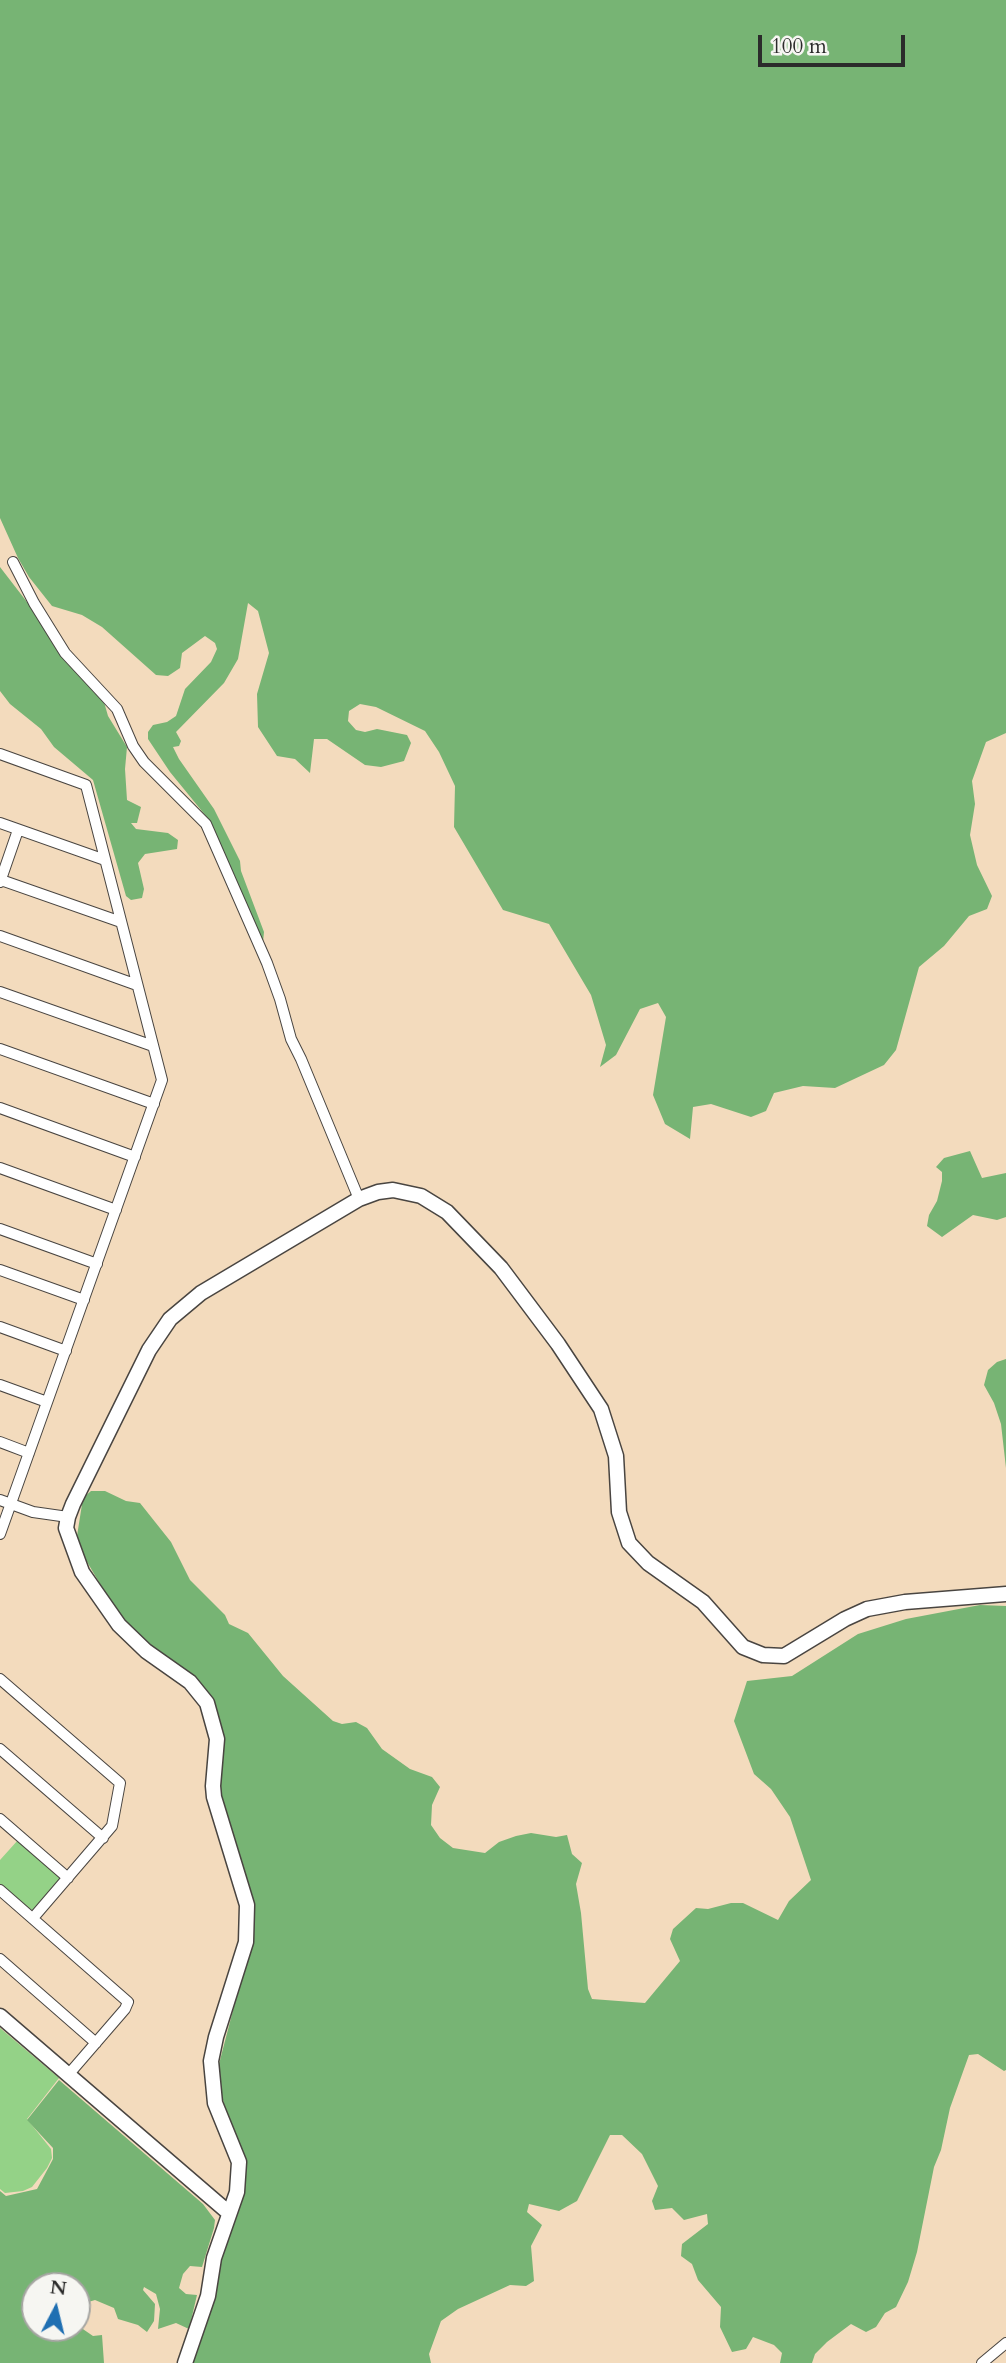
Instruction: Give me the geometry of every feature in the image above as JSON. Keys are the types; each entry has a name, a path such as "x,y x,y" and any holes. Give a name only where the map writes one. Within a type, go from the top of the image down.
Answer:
{"street":[{"path":"13,562 34,603 65,653 117,709 133,746 144,762 206,824 267,963 291,1039 359,1199"},
{"path":"0,754 86,785 162,1080 0,1534"},
{"path":"0,823 105,860"},
{"path":"19,830 1,881 121,922"},
{"path":"0,936 137,985"},
{"path":"0,992 153,1046"},
{"path":"0,1049 154,1104"},
{"path":"0,1108 135,1157"},
{"path":"0,1168 116,1210"},
{"path":"185,2363 208,2296 214,2258 237,2192 239,2162 215,2103 211,2061 246,1942 248,1915 243,1890 214,1797 217,1751 213,1719 207,1703 190,1682 146,1651 119,1625 78,1563 66,1528 68,1517 149,1350 170,1319 201,1293 359,1199 393,1190 421,1196 447,1212 501,1268 558,1344 601,1409 616,1456 619,1512 629,1543 648,1563 703,1602 743,1647 764,1655 784,1656 845,1619 867,1609 905,1602 1006,1594"},
{"path":"0,1229 97,1264"},
{"path":"0,1270 84,1300"},
{"path":"0,1327 66,1351"},
{"path":"0,1385 47,1402"},
{"path":"0,1442 29,1453"},
{"path":"0,1500 33,1512 68,1517"},
{"path":"0,1679 120,1783 112,1826 33,1918"},
{"path":"0,1749 103,1838"},
{"path":"0,1819 68,1878"},
{"path":"0,1890 126,1998 128,2005 68,2075"},
{"path":"0,1959 96,2043"},
{"path":"0,2017 229,2213"},
{"path":"982,2363 1006,2343"}],"green space":[{"path":"0,0 1006,0 1006,733 986,742 972,781 975,804 970,835 977,865 992,896 987,909 969,916 944,946 919,967 896,1050 884,1065 835,1088 803,1086 774,1093 766,1111 751,1117 711,1104 693,1107 690,1139 665,1124 653,1095 666,1017 658,1003 640,1009 616,1055 600,1067 606,1045 591,995 549,924 503,910 454,827 455,786 439,752 425,731 376,707 360,704 349,711 348,721 356,730 365,732 377,729 407,735 411,743 404,761 381,767 365,765 327,739 314,739 310,773 295,759 277,756 258,727 257,694 269,653 258,611 248,603 238,659 224,683 176,732 181,741 179,746 173,747 214,809 240,861 241,871 264,932 263,942 210,821 170,772 148,739 148,732 153,725 167,722 176,716 185,689 211,662 217,649 215,643 205,636 182,653 180,668 168,676 156,675 102,627 82,615 52,606 29,577 0,518"},
{"path":"0,567 104,702 108,716 127,747 127,800 141,807 137,823 131,823 136,829 168,833 178,840 177,849 145,854 138,863 144,889 142,898 131,900 126,896 93,780 54,747 41,729 10,704 0,691"},
{"path":"970,1151 982,1178 1006,1173 1006,1217 997,1220 973,1215 942,1237 927,1226 942,1181 942,1172 936,1167 944,1158"},
{"path":"1006,1359 1006,1468 1001,1424 984,1385 988,1370 997,1362"},
{"path":"91,1491 105,1491 126,1501 140,1503 171,1542 190,1580 225,1615 229,1624 248,1633 283,1676 333,1721 342,1724 356,1722 367,1728 382,1749 410,1769 432,1777 440,1787 432,1805 431,1825 440,1838 453,1848 485,1853 499,1842 516,1836 531,1833 556,1837 567,1835 572,1854 582,1863 576,1884 588,1989 592,1999 645,2003 680,1961 670,1939 673,1929 696,1908 708,1909 743,1903 778,1920 789,1901 811,1880 790,1817 771,1789 754,1774 734,1721 747,1681 792,1676 858,1634 906,1619 980,1605 1006,1606 1006,2070 978,2054 969,2055 950,2108 941,2150 934,2167 917,2252 908,2282 896,2307 885,2313 876,2327 866,2332 851,2324 815,2354 812,2363 780,2363 782,2353 774,2345 753,2337 746,2349 732,2352 720,2327 721,2307 698,2280 692,2264 681,2256 682,2244 708,2224 707,2214 684,2220 672,2208 655,2210 652,2201 658,2186 642,2154 622,2135 610,2135 577,2201 559,2211 529,2204 527,2212 542,2225 531,2246 534,2281 526,2286 510,2285 458,2309 441,2321 429,2354 431,2363 191,2363 221,2255 241,2203 245,2177 243,2155 220,2088 219,2064 249,1949 221,1800 219,1775 223,1749 220,1722 209,1693 195,1677 137,1635 116,1610 83,1555 77,1536 83,1498"},
{"path":"18,1840 60,1876 33,1910 0,1884 0,1860"},
{"path":"0,2028 59,2078 27,2119 51,2149 52,2158 32,2187 5,2193 0,2189"},
{"path":"59,2080 203,2204 215,2220 214,2228 202,2267 190,2266 183,2274 179,2288 186,2294 197,2295 189,2329 176,2323 158,2329 160,2309 156,2294 144,2287 143,2290 155,2304 154,2321 147,2332 138,2325 118,2319 114,2308 95,2300 91,2301 91,2272 21,2272 21,2342 91,2342 91,2335 102,2335 104,2363 0,2363 0,2191 6,2196 37,2189 53,2159 53,2148 27,2120"}]}
